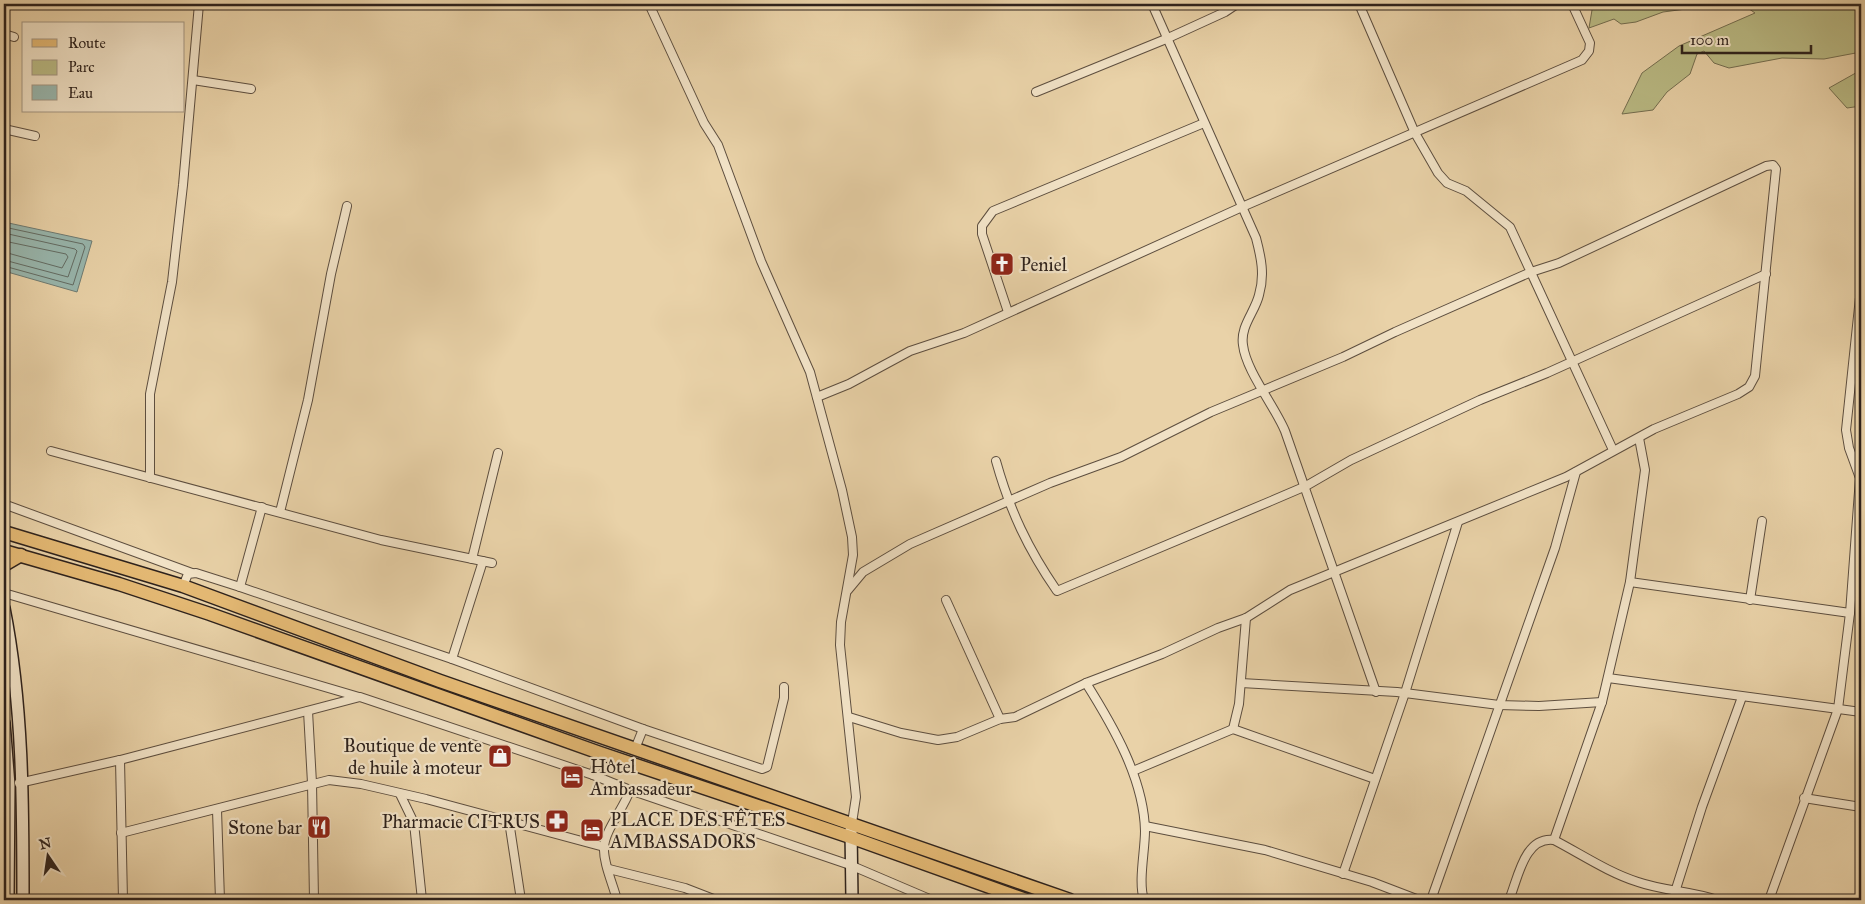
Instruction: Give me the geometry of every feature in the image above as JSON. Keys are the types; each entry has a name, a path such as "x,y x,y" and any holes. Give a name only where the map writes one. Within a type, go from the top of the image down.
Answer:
{"main road":[{"path":"4,532 183,586 440,681 1070,900"},
{"path":"4,551 119,584 210,614 600,754 850,837 1026,900"},
{"path":"4,565 21,555"},
{"path":"4,608 19,735 22,782 23,900"},
{"path":"4,723 8,900"},
{"path":"5,737 19,735"},
{"path":"852,823 850,837 852,900"}],"street":[{"path":"150,478 150,394 172,282 199,4"},
{"path":"649,4 704,123 718,145 761,261 791,335 810,372 842,490 852,537 853,555 841,622 840,645 856,797 852,823"},
{"path":"1152,4 1256,238 1261,258 1262,278 1259,296 1243,332 1243,346 1251,369 1277,411 1306,486 1376,692"},
{"path":"1036,92 1166,39 1225,12 1237,4"},
{"path":"1359,4 1415,133 1442,178 1466,190 1510,228 1613,450"},
{"path":"817,397 849,384 910,350 964,332 1242,207 1582,60 1589,50 1590,42 1572,4"},
{"path":"4,34 14,37"},
{"path":"193,80 251,90"},
{"path":"1008,312 982,234 982,226 993,211 1204,123"},
{"path":"4,129 35,136"},
{"path":"848,590 863,572 894,552 1050,483 1121,456 1211,412 1264,391 1531,272 1560,263 1766,166 1773,165 1776,169 1777,177 1755,376 1749,387 1738,394 1613,450 1576,472 1336,573 1290,590 1246,618 1218,628 1162,654 1086,683 1015,717 1000,719 957,737 938,740 901,733 849,717"},
{"path":"280,512 308,400 331,274 347,206"},
{"path":"996,461 1008,503 1028,546 1057,592 1306,486 1351,460 1480,400 1572,362 1766,274"},
{"path":"1769,900 1804,798 1838,709 1850,613 1860,478 1849,448 1846,430 1861,288"},
{"path":"1554,840 1602,702 1630,582 1645,470 1639,438"},
{"path":"51,451 381,540 492,563"},
{"path":"472,558 498,452"},
{"path":"1431,900 1555,548 1576,472"},
{"path":"9,506 192,573 240,587 452,659 643,729 765,769 784,698 784,687"},
{"path":"240,587 262,507"},
{"path":"1750,600 1762,521"},
{"path":"1343,874 1405,693 1458,522"},
{"path":"452,659 483,561"},
{"path":"183,586 188,574 192,573"},
{"path":"1630,582 1850,613"},
{"path":"4,593 360,697 593,775 630,790 850,865 932,900"},
{"path":"946,600 1000,719"},
{"path":"1233,729 1237,716 1241,683 1246,618"},
{"path":"1608,678 1861,712"},
{"path":"1086,683 1105,713 1134,771 1144,826 1144,900"},
{"path":"1241,683 1405,693 1499,704 1539,706 1602,702"},
{"path":"6,785 120,760 360,697"},
{"path":"1676,892 1702,807 1742,697"},
{"path":"308,711 312,783 314,900"},
{"path":"635,749 643,729"},
{"path":"1134,771 1233,729 1376,780"},
{"path":"593,775 600,754"},
{"path":"120,760 123,900"},
{"path":"121,833 329,780 343,781 400,794 604,847"},
{"path":"617,900 604,847 611,828 625,805 630,790"},
{"path":"400,794 414,823 422,900"},
{"path":"1804,798 1861,807"},
{"path":"217,810 220,900"},
{"path":"509,821 521,900"},
{"path":"1144,826 1245,845 1372,882 1419,900"},
{"path":"1510,900 1528,852 1539,842 1546,839 1554,840 1636,882 1676,892 1694,892 1717,900"},
{"path":"609,869 685,888 716,900"}],"green space":[{"path":"1593,4 1724,4 1663,12 1636,22 1621,24 1614,19 1589,28"},
{"path":"1742,4 1861,4 1861,52 1824,59 1782,58 1729,68 1714,63 1704,51 1697,54 1690,74 1667,92 1653,110 1622,114 1642,73 1679,46 1755,13"},
{"path":"1861,70 1861,106 1847,108 1829,88"}],"water":[{"path":"4,222 92,241 77,292 4,271"}],"place":[{"name":"Peniel","path":"1002,264"},
{"name":"Boutique de vente de huile à moteur","path":"500,756"},
{"name":"Hôtel Ambassadeur","path":"572,777"},
{"name":"Pharmacie CITRUS","path":"557,821"},
{"name":"Stone bar","path":"319,827"},
{"name":"PLACE DES FÊTES AMBASSADORS","path":"592,830"}]}
